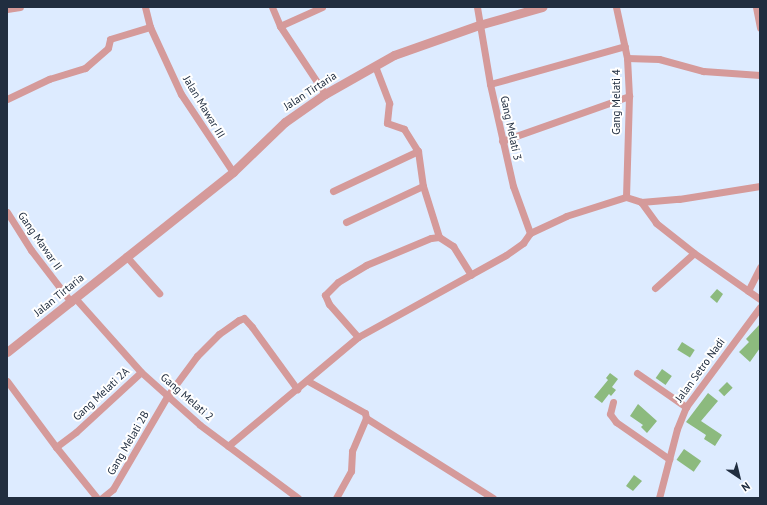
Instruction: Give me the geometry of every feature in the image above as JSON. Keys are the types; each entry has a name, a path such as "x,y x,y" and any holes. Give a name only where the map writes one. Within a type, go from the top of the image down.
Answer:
{"street":[{"name":"Jalan Mawar III","path":"145,7 150,28 181,94 233,172"},
{"path":"272,7 280,26 325,94"},
{"path":"280,26 322,7"},
{"name":"Gang Melati 3","path":"477,7 490,84 512,186 530,233"},
{"name":"Jalan Tirtaria","path":"7,352 233,172 285,122 325,94 394,55 479,25 542,7"},
{"name":"Gang Melati 4","path":"616,7 627,58 629,96 626,197"},
{"path":"756,7 760,28"},
{"path":"7,99 49,79 85,68 108,48 110,39 150,28"},
{"path":"490,84 625,46"},
{"path":"627,58 659,59 703,71 760,75"},
{"path":"375,66 389,103 387,124 404,129 418,151 423,186 439,237 452,246 471,275"},
{"path":"502,141 629,96"},
{"path":"333,191 418,151"},
{"path":"346,222 423,186"},
{"path":"228,446 308,381 358,337 471,275 523,243 530,233 566,216 626,197 641,202 729,193 760,186"},
{"path":"641,202 656,223 694,253 760,299"},
{"name":"Gang Mawar II","path":"7,212 31,250 73,300"},
{"path":"358,337 329,304 325,294 338,282 366,265 439,237"},
{"path":"655,288 694,253"},
{"path":"126,256 159,293"},
{"path":"748,291 760,267"},
{"name":"Gang Melati 2","path":"73,300 141,372 168,396 228,446 298,498"},
{"name":"Jalan Setro Nadi","path":"659,498 664,484 669,459 686,407 760,307"},
{"name":"Gang Melati 2B","path":"102,498 113,489 168,396 197,356 219,334 244,318 297,389"},
{"name":"Gang Melati 2A","path":"56,447 76,432 141,372"},
{"path":"637,374 686,407"},
{"path":"7,381 56,447 97,498"},
{"path":"308,381 365,414 366,418 492,498"},
{"path":"613,402 610,414 616,422 669,459"},
{"path":"336,498 350,471 352,451 366,418"}],"building":[{"path":"717,289 723,294 717,303 710,297"},
{"path":"760,324 760,348 750,362 739,352 749,342 746,339"},
{"path":"682,342 695,350 690,358 677,350"},
{"path":"662,369 672,376 666,385 656,378"},
{"path":"610,373 618,379 612,387 616,390 611,396 609,394 602,403 594,397 608,380 606,378"},
{"path":"727,382 733,388 724,396 719,390"},
{"path":"708,393 718,401 701,421 722,435 715,446 704,439 706,435 686,422"},
{"path":"638,404 657,421 647,433 641,427 643,425 630,416"},
{"path":"684,449 701,461 694,472 677,460"},
{"path":"634,475 642,481 633,491 626,486"}]}
